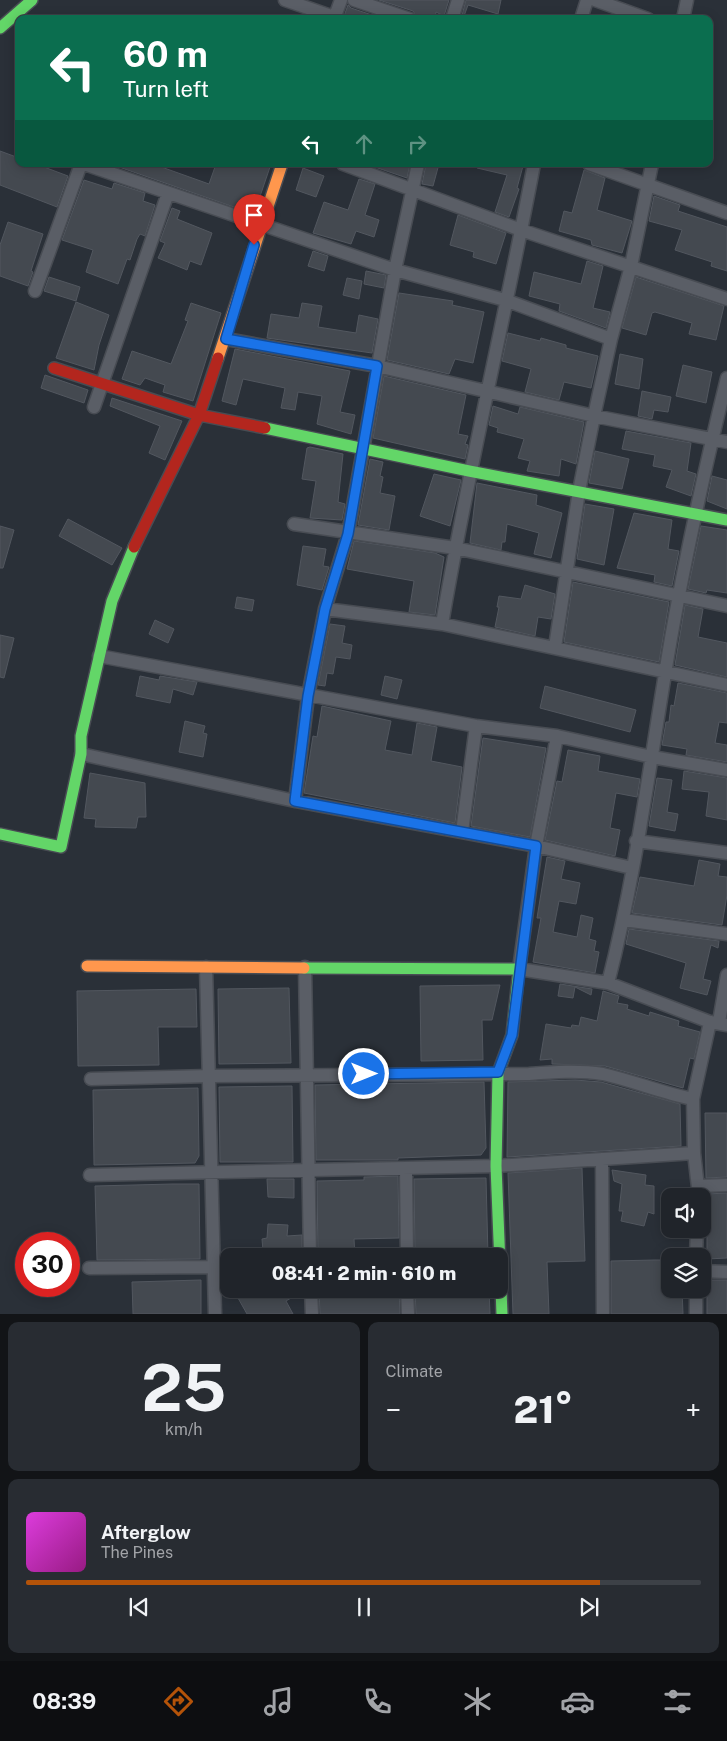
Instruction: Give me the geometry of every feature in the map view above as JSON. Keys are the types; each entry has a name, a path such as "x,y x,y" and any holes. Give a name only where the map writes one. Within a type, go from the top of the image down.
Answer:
{"street":[{"path":"0,28 32,0"},
{"path":"284,0 326,15"},
{"path":"335,15 341,0"},
{"path":"354,0 398,15"},
{"path":"453,15 458,0"},
{"path":"582,15 587,0"},
{"path":"595,0 637,15"},
{"path":"684,15 687,0"},
{"path":"35,291 81,167"},
{"path":"91,167 260,226 395,270 505,300 611,340"},
{"path":"0,834 61,847 81,754 82,736 112,601 126,564 199,415 226,339 260,226 281,167"},
{"path":"352,167 413,188 521,230 727,299"},
{"path":"295,801 308,696 325,609 348,534 395,270 417,167"},
{"path":"442,624 469,471 488,391 533,167"},
{"path":"596,167 727,214"},
{"path":"556,647 579,492 594,416 611,340 631,266 651,167"},
{"path":"94,407 168,193"},
{"path":"226,339 377,366 594,416 727,442"},
{"path":"54,368 199,415 364,447 469,471 727,520"},
{"path":"608,983 624,920 665,672 694,513 727,378"},
{"path":"294,524 348,534 454,548 727,606"},
{"path":"325,609 442,624 727,685"},
{"path":"99,656 476,726 557,736 652,757 727,770"},
{"path":"462,832 476,726"},
{"path":"502,1314 496,1166 498,1072 512,1035 536,846 557,736"},
{"path":"81,754 295,801 536,846 632,868"},
{"path":"636,841 727,853"},
{"path":"624,920 727,934"},
{"path":"86,966 520,969 608,983 718,1023"},
{"path":"206,967 210,1076 212,1267 215,1314"},
{"path":"305,967 310,1248"},
{"path":"699,1188 694,1153 693,1099 718,1023 727,975"},
{"path":"90,1079 498,1072 529,1074 573,1071 603,1074 666,1094 693,1099"},
{"path":"90,1175 308,1172 496,1166 694,1153"},
{"path":"602,1159 603,1314"},
{"path":"406,1169 407,1248"},
{"path":"711,1188 727,1185"},
{"path":"89,1268 212,1267"},
{"path":"711,1272 727,1272"},
{"path":"311,1298 312,1314"},
{"path":"407,1298 408,1314"},
{"path":"696,1298 696,1314"}],"building":[{"path":"379,0 449,0 444,15 436,12 436,15 416,15 413,11"},
{"path":"466,0 501,0 498,14 468,5 464,15 462,15"},
{"path":"348,5 351,8 372,15 344,15"},
{"path":"0,151 15,157 15,167 44,167 68,176 57,207 0,185"},
{"path":"119,167 161,167 209,184 215,167 270,167 254,214"},
{"path":"375,167 409,167 407,178"},
{"path":"425,167 438,167 433,186 422,184"},
{"path":"523,167 517,188 519,189 509,217 495,212 507,175 477,168"},
{"path":"303,168 324,176 316,197 296,190"},
{"path":"584,170 605,178 597,210 632,221 622,253 592,245 591,240 559,231 564,211 572,213"},
{"path":"359,179 375,184 365,215 379,220 374,237 356,231 351,244 313,233 324,202 348,210"},
{"path":"84,180 112,189 114,183 145,193 143,201 155,205 145,236 140,234 137,239 130,260 127,259 118,284 86,272 93,250 62,240"},
{"path":"654,196 680,205 678,211 727,227 727,271 711,266 712,262 675,250 682,230 649,221"},
{"path":"172,208 180,211 177,219 212,233 201,265 190,261 187,270 158,258 165,243 160,241"},
{"path":"458,215 506,233 496,264 473,257 474,252 450,245"},
{"path":"8,222 43,234 28,286 0,276 0,245"},
{"path":"313,251 328,256 324,271 308,266"},
{"path":"587,261 603,266 593,308 610,312 606,328 559,311 560,304 529,296 534,272 581,284"},
{"path":"366,271 386,275 384,288 364,284"},
{"path":"49,277 80,287 76,301 44,291"},
{"path":"636,277 724,306 716,340 689,334 692,323 655,312 652,313 646,335 622,328"},
{"path":"347,278 362,281 359,299 343,295"},
{"path":"399,293 453,301 452,305 484,312 473,363 455,359 449,374 387,360"},
{"path":"76,302 109,315 99,345 94,370 56,358"},
{"path":"191,303 221,313 193,401 163,392 165,385 145,378 140,385 122,379 132,351 171,364 188,321 185,320"},
{"path":"302,303 322,306 318,327 356,333 359,315 378,319 372,353 267,338 271,314 299,318"},
{"path":"508,333 540,341 541,338 566,345 566,348 598,356 591,388 564,382 559,400 525,392 531,369 502,361"},
{"path":"235,349 350,371 340,412 355,415 351,434 317,424 322,396 298,392 295,410 281,408 285,388 243,379 236,405 222,401"},
{"path":"620,354 643,359 639,389 615,384"},
{"path":"683,365 712,372 706,403 676,396"},
{"path":"45,375 88,390 84,403 41,388"},
{"path":"384,376 466,395 458,434 468,436 465,444 468,445 465,459 373,438"},
{"path":"642,391 671,397 668,412 654,410 652,419 638,416"},
{"path":"112,398 182,421 165,460 149,453 160,426 110,406"},
{"path":"493,406 518,414 520,407 584,422 576,464 561,459 559,476 527,471 530,461 518,458 524,439 497,432 498,428 489,425"},
{"path":"626,431 691,443 687,471 696,474 691,496 666,487 672,470 653,466 655,455 622,449"},
{"path":"307,448 343,454 338,502 345,504 342,520 310,518 316,481 302,479"},
{"path":"595,451 629,459 622,489 589,483"},
{"path":"370,459 383,462 380,476 383,477 380,493 395,496 389,530 358,525"},
{"path":"434,474 461,480 450,526 420,516"},
{"path":"712,476 727,480 727,509 707,501"},
{"path":"477,483 537,495 536,505 562,513 551,558 534,554 539,533 507,524 505,542 502,542 501,550 470,543"},
{"path":"585,504 614,509 604,565 577,559"},
{"path":"634,513 672,520 668,549 679,551 672,586 654,582 655,575 617,568"},
{"path":"68,519 122,548 112,565 59,536"},
{"path":"0,526 14,530 3,568 0,568"},
{"path":"701,526 727,530 727,593 707,590 706,593 688,589"},
{"path":"354,541 435,553 444,557 435,615 409,612 414,581 347,569"},
{"path":"303,546 326,549 323,566 329,567 322,590 297,585"},
{"path":"573,582 669,602 659,662 564,642"},
{"path":"525,585 555,594 551,619 538,617 535,636 495,627 499,596 521,599"},
{"path":"237,597 254,600 252,611 235,608"},
{"path":"685,605 703,609 698,637 727,643 727,677 675,665"},
{"path":"155,620 174,629 168,643 149,634"},
{"path":"330,624 345,626 342,643 352,645 350,659 336,657 333,674 327,673 325,686 318,685"},
{"path":"0,635 14,638 4,678 0,677"},
{"path":"140,676 159,680 160,676 197,682 193,695 173,689 170,703 136,696"},
{"path":"385,676 402,680 397,699 381,695"},
{"path":"678,683 727,693 727,723 719,722 715,743 727,745 727,762 686,755 687,749 662,745 666,722 669,722 671,705 674,706"},
{"path":"545,686 636,710 630,732 540,708"},
{"path":"322,706 391,721 385,750 412,755 417,723 437,727 431,761 462,767 455,823 304,793 313,736 317,737"},
{"path":"185,721 205,726 203,733 207,734 203,757 179,752"},
{"path":"483,738 546,748 530,837 471,826"},
{"path":"568,750 600,756 598,771 640,779 637,797 616,793 610,828 620,830 615,856 545,840 557,781 562,782"},
{"path":"684,771 727,778 727,820 706,816 709,792 682,789"},
{"path":"90,773 145,783 146,817 138,817 136,828 95,827 96,819 84,818"},
{"path":"657,778 672,780 667,812 678,814 675,831 649,826"},
{"path":"547,857 565,861 561,879 580,883 576,904 559,901 553,932 577,937 581,915 593,918 589,939 596,941 594,951 599,952 595,973 533,962 541,918 537,918"},
{"path":"699,860 720,864 718,876 727,877 727,895 722,925 632,913 640,877 694,886"},
{"path":"629,929 719,941 718,948 711,945 703,979 711,981 707,995 680,988 686,963 626,944"},
{"path":"560,984 592,989 591,995 575,987 573,998 558,996"},
{"path":"500,985 492,1020 482,1020 483,1060 421,1061 420,986"},
{"path":"289,988 291,1063 219,1064 218,989"},
{"path":"196,989 197,1027 158,1027 159,1065 78,1066 77,991"},
{"path":"603,991 619,996 617,1003 628,1005 627,1009 649,1016 650,1012 679,1021 678,1026 700,1032 694,1059 690,1058 683,1088 605,1066 552,1064 552,1059 540,1060 546,1024 571,1028 572,1025 579,1026 581,1017 597,1021"},
{"path":"575,1080 601,1082 680,1104 681,1146 507,1157 508,1082"},
{"path":"484,1082 486,1148 481,1155 398,1158 398,1160 316,1160 315,1085"},
{"path":"292,1086 293,1162 220,1162 219,1087"},
{"path":"198,1088 199,1156 195,1163 94,1165 93,1090"},
{"path":"705,1113 727,1113 727,1177 706,1178"},
{"path":"582,1168 585,1261 547,1262 549,1314 513,1314 508,1173"},
{"path":"612,1170 646,1175 645,1185 654,1186 654,1214 648,1212 644,1226 621,1221 623,1211 619,1211 622,1184 614,1181"},
{"path":"398,1176 399,1238 354,1239 355,1248 318,1248 317,1181 364,1180 364,1177"},
{"path":"486,1178 488,1248 415,1248 414,1179"},
{"path":"267,1179 294,1179 294,1198 268,1197"},
{"path":"199,1184 200,1259 97,1260 95,1186"},
{"path":"727,1193 727,1258 711,1259 711,1248 707,1248 707,1238 711,1238 711,1194"},
{"path":"268,1224 288,1225 287,1236 302,1235 302,1248 263,1248 262,1239 267,1238"},
{"path":"661,1260 661,1298 682,1298 683,1314 611,1314 611,1261"},
{"path":"201,1280 201,1314 133,1314 132,1282"},
{"path":"711,1280 727,1280 727,1314 707,1314 707,1298 711,1298"},
{"path":"238,1298 291,1298 286,1301 293,1314 247,1314"},
{"path":"319,1298 399,1298 400,1314 320,1314"},
{"path":"415,1298 489,1298 490,1314 416,1314"}],"traffic: fast":[{"path":"0,28 32,0"},
{"path":"265,428 469,471 727,520"},
{"path":"0,834 61,847 81,754 81,736 112,601 134,547"},
{"path":"304,968 519,969 512,1035 498,1073 496,1166 502,1314"}],"traffic: slow":[{"path":"218,358 281,167"},
{"path":"87,966 304,968"}],"traffic: jam":[{"path":"134,547 199,415 218,358"},
{"path":"54,368 199,415 265,428"}],"route":[{"path":"254,245 226,339 377,366 348,534 325,609 308,696 295,801 536,846 512,1035 498,1072 364,1074"}]}
